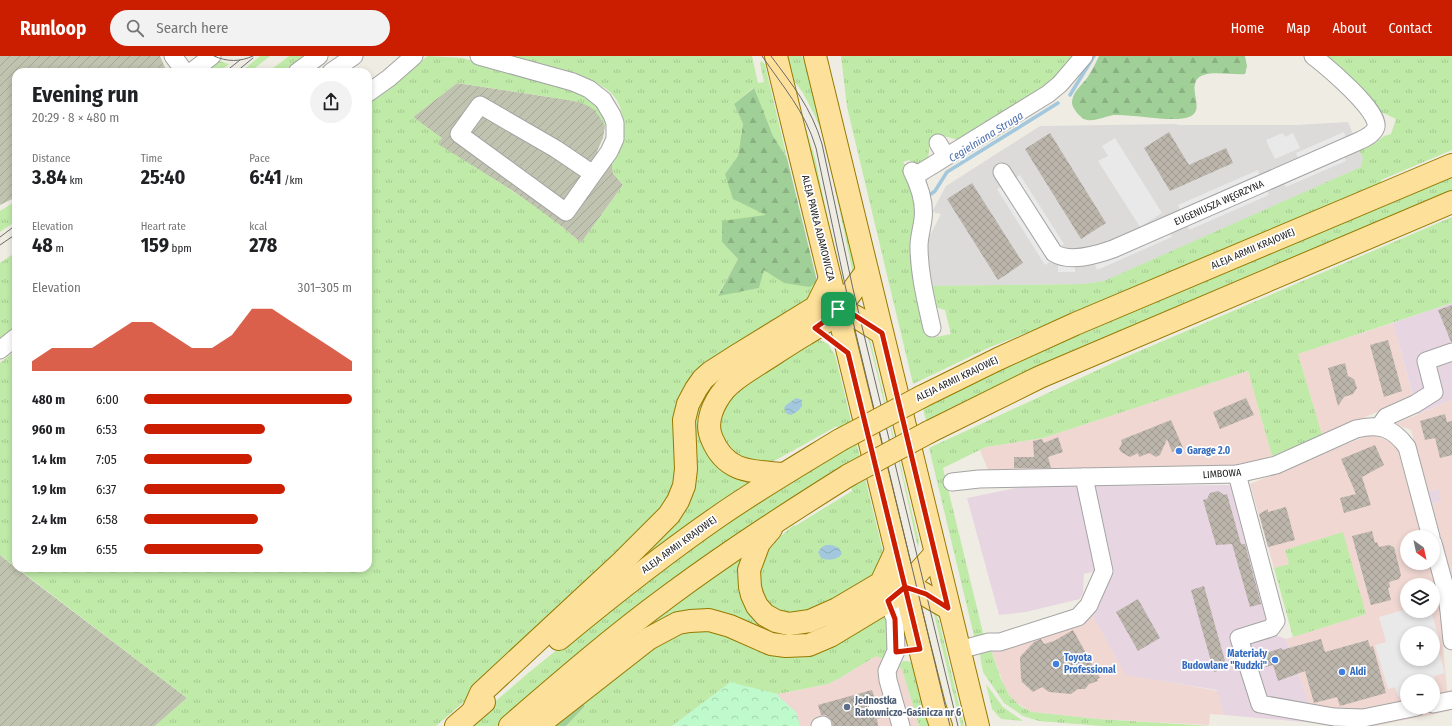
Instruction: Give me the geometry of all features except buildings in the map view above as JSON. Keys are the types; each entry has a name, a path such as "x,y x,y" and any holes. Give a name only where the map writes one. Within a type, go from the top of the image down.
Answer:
{"main road":[{"name":"ALEJA PAWŁA ADAMOWICZA","path":"776,56 920,649 934,705 941,726"},
{"path":"815,56 948,608 978,726"},
{"name":"ALEJA ARMII KRAJOWEJ","path":"456,726 585,617 654,563 718,517 783,474 840,440 920,397 1075,324 1452,165"},
{"path":"510,726 651,609 708,567 781,517 849,475 929,432 1053,371 1452,202"},
{"path":"473,712 481,693 622,562 670,515 684,486 686,469 684,420 688,404 703,379 736,356 815,318 838,309 867,271"},
{"path":"783,474 748,470 730,464 716,450 710,436 709,420 716,401 726,388 815,318 830,279"},
{"path":"838,309 851,313 882,333"},
{"path":"815,318 848,353"},
{"path":"781,517 759,543 749,570 750,587 757,606 765,614 776,621 789,624 810,621 884,592 905,587 926,594 948,608"},
{"path":"537,726 648,639 678,623 709,620 730,626 771,644 786,646 809,644 830,636 884,592 896,551"},
{"path":"905,587 935,554"},
{"path":"884,592 912,614"}],"street":[{"path":"173,56 182,68"},
{"path":"197,68 212,56"},
{"path":"302,68 319,56"},
{"path":"337,68 354,56"},
{"path":"372,90 389,78 414,56"},
{"path":"479,56 573,82 589,89 603,100 612,115 615,123 615,139 609,152 566,212 459,134 480,105 556,149 593,174"},
{"path":"932,328 920,265 919,238 923,217 921,196 913,174 942,150 1048,94 1060,84 1084,56"},
{"name":"EUGENIUSZA WĘGRZYNA","path":"1002,172 1054,253 1066,258 1089,257 1119,247 1370,135 1376,126 1374,116 1342,81 1313,56"},
{"path":"0,350 12,340"},
{"path":"1379,427 1386,417 1415,404 1434,392 1426,361 1452,352"},
{"name":"LIMBOWA","path":"952,482 979,479 1237,474 1276,465 1356,429 1366,426 1379,427 1392,432 1400,438 1407,447 1430,530"},
{"path":"1237,474 1276,621 1271,628 1239,638 1260,704 1341,718 1363,718 1400,710"},
{"path":"959,650 989,642 1000,642 1078,617 1089,605 1104,571 1084,477"},
{"path":"1440,569 1446,591 1452,641"},
{"path":"884,592 895,619 896,652 887,671 888,680 901,726"},
{"path":"896,652 920,649"},
{"path":"1440,703 1452,700"},
{"path":"877,709 894,703"}],"shaded area":[{"path":"0,56 160,56 165,68 12,68 12,199 0,205"},
{"path":"457,83 588,104 598,113 605,126 603,138 597,151 612,163 613,173 623,185 581,243 561,226 513,191 437,144 441,138 413,117"},
{"path":"1348,122 1363,158 1362,167 1105,281 1083,284 930,286 925,245 941,214 932,212 946,186 1040,126 1175,124 1296,125"},
{"path":"1344,132 1347,141 1300,162 1296,153"},
{"path":"1283,133 1285,137 1293,133 1300,148 1275,159 1266,140"},
{"path":"1115,138 1162,213 1140,227 1098,161 1108,156 1102,146"},
{"path":"1342,152 1346,161 1286,187 1282,179"},
{"path":"1258,170 1261,179 1182,214 1178,205"},
{"path":"1020,175 1064,244 1049,254 1053,260 1045,265 997,189"},
{"path":"1265,186 1269,195 1189,230 1186,221"},
{"path":"1168,229 1172,237 1097,270 1094,262"},
{"path":"1075,264 1075,272 1058,272 1058,265"},
{"path":"1452,303 1452,400 1418,414 1393,323"},
{"path":"1393,323 1413,397 1322,435 1298,354"},
{"path":"1248,371 1272,456 1249,466 988,470 980,450 986,447 1043,438"},
{"path":"1452,400 1452,577 1432,504 1441,501 1437,489 1428,492 1411,430 1395,424"},
{"path":"1371,434 1396,444 1420,530 1400,530 1400,570 1432,570 1434,578 1400,578 1400,618 1440,618 1440,614 1449,711 1440,713 1440,674 1400,674 1400,714 1434,714 1375,726 1350,726 1316,723 1286,639 1366,614 1285,550 1289,564 1274,568 1250,484"},
{"path":"1232,485 1273,634 1286,639 1316,723 1224,715 1217,690 1126,675 1092,615 1114,572 1095,486"},
{"path":"1077,486 1096,571 1084,574 1083,593 1080,599 1026,612 999,615 967,498 1021,487"},
{"path":"1438,489 1441,501 1432,504 1428,492"},
{"path":"0,555 12,565 12,572 21,572 187,698 155,726 0,726"},
{"path":"1400,611 1400,618 1433,618 1435,626 1400,626 1400,666 1440,666 1440,656 1445,673 1440,674 1400,674 1400,696 1398,697 1395,687 1388,689 1375,645 1386,642 1379,617"},
{"path":"1092,615 1126,674 1218,691 1224,715 1210,714 1209,725 1098,719 1032,712 1013,701 1005,688 990,647 1078,622"},
{"path":"876,656 902,669 919,726 672,726 732,681 778,694 828,684"}],"green space":[{"path":"260,56 270,56 255,68 246,68"},
{"path":"289,56 304,56 287,68 273,68"},
{"path":"428,56 463,58 587,96 600,107 607,122 605,126 598,114 591,107 582,103 457,83 413,117 442,138 438,144 547,215 581,243 623,185 612,170 612,164 624,133 620,106 609,91 592,81 501,56 752,56 758,83 764,82 760,63 762,61 765,65 787,158 773,136 753,88 734,104 743,124 738,156 725,174 767,215 722,242 738,259 718,295 759,288 764,270 817,281 815,297 717,360 678,438 672,499 482,686 436,726 155,726 187,698 22,572 372,572 372,98"},
{"path":"782,56 802,56 814,88 855,263 853,274 824,137 813,112 803,93 791,77"},
{"path":"841,56 1073,56 1058,74 1048,83 959,140 939,135 930,139 928,160 917,167 909,160 903,162 910,172 916,187 928,327 931,338 951,334 945,310 935,307 930,286 1083,284 1104,281 1361,167 1363,158 1359,150 1374,144 1384,136 1391,134 1396,119 1379,111 1321,56 1452,56 1452,150 1381,180 1381,183 1146,286 988,348 913,384 847,107"},
{"path":"1099,56 1245,56 1247,66 1245,74 1219,73 1200,77 1196,81 1195,85 1196,110 1194,114 1189,117 1182,119 1164,119 1114,115 1095,120 1088,120 1082,118 1078,114 1072,103 1076,91 1087,78"},
{"path":"216,60 229,64 224,68 210,68"},
{"path":"754,88 773,136 787,158 817,281 810,287 784,283 764,270 759,288 718,296 738,259 722,242 722,221 766,215 733,199 725,174 738,156 743,124 734,104"},
{"path":"799,115 806,129 815,158 844,296"},
{"path":"1452,174 1452,194 927,424 922,405 1050,346"},
{"path":"12,204 12,224 0,232 0,211"},
{"path":"1452,217 1452,303 1298,354 1322,435 1272,456 1248,371 1043,438 986,447 943,468 984,637 975,640 929,448 1128,356"},
{"path":"12,255 12,332 0,342 0,263"},
{"path":"819,320 701,424 763,478 594,597 662,533 691,425 706,387"},
{"path":"867,333 871,343 919,541 918,548 902,475"},
{"path":"818,339 828,344 835,355 884,556 877,576 799,617 769,609 756,581 766,552 776,540 794,525 795,526 852,491 847,468 557,676 499,726 467,726 527,674 636,586 688,547 842,449 837,426 770,462 736,459 717,431 729,393"},
{"path":"12,353 12,564 0,555 0,363"},
{"path":"1343,532 1366,614 1293,637 1274,568 1289,564 1285,550"},
{"path":"747,555 745,599 825,630 792,640 712,614 548,705 655,617"},
{"path":"932,606 939,621 964,726 961,726"},
{"path":"886,613 888,650 885,660 876,656 828,684 778,694 736,684 732,681 672,726 566,726 585,706 582,703 655,642 702,626 763,648"},
{"path":"990,647 1001,679 1009,695 1020,706 1032,712 1098,719 1211,726 1102,726 1039,721 1023,716 1004,703 983,672 979,650"},
{"path":"903,661 913,663 933,726 919,726 902,669 899,667"},
{"path":"732,681 737,684 778,694 778,696 796,712 800,726 672,726"},
{"path":"986,684 1003,707 1023,721 1001,719 992,709"},
{"path":"582,703 585,706 566,726 553,726"}],"water":[{"path":"796,398 802,400 802,406 798,411 791,415 787,414 784,408"},
{"path":"826,545 832,545 839,548 842,554 838,558 821,558 818,552"}],"waterway":[{"name":"Cegielniana Struga","path":"1070,95 1094,56"},
{"name":"Cegielniana Struga","path":"931,194 935,191 947,172 1058,103"}],"tram line":[{"path":"214,56 234,60 253,56"},
{"path":"762,56 800,111 816,148 851,313 950,726"},
{"path":"771,56 801,97 818,131 822,144 853,289 958,726"},
{"path":"241,68 253,58"},
{"path":"230,68 240,60"},
{"path":"0,237 12,228"},
{"path":"0,245 12,237"}],"place":[{"name":"Garage 2.0","path":"1179,451"},
{"name":"Materiały Budowlane \"Rudzki\"","path":"1275,660"},
{"name":"Toyota Professional","path":"1056,664"},
{"name":"Aldi","path":"1342,672"},
{"name":"Jednostka Ratowniczo-Gaśnicza nr 6","path":"847,707"}],"route":[{"path":"838,309 832,316 815,328 848,353 905,587 888,601 895,619 896,652 920,649 905,587 926,594 948,608 882,333 851,313 838,309"}]}
